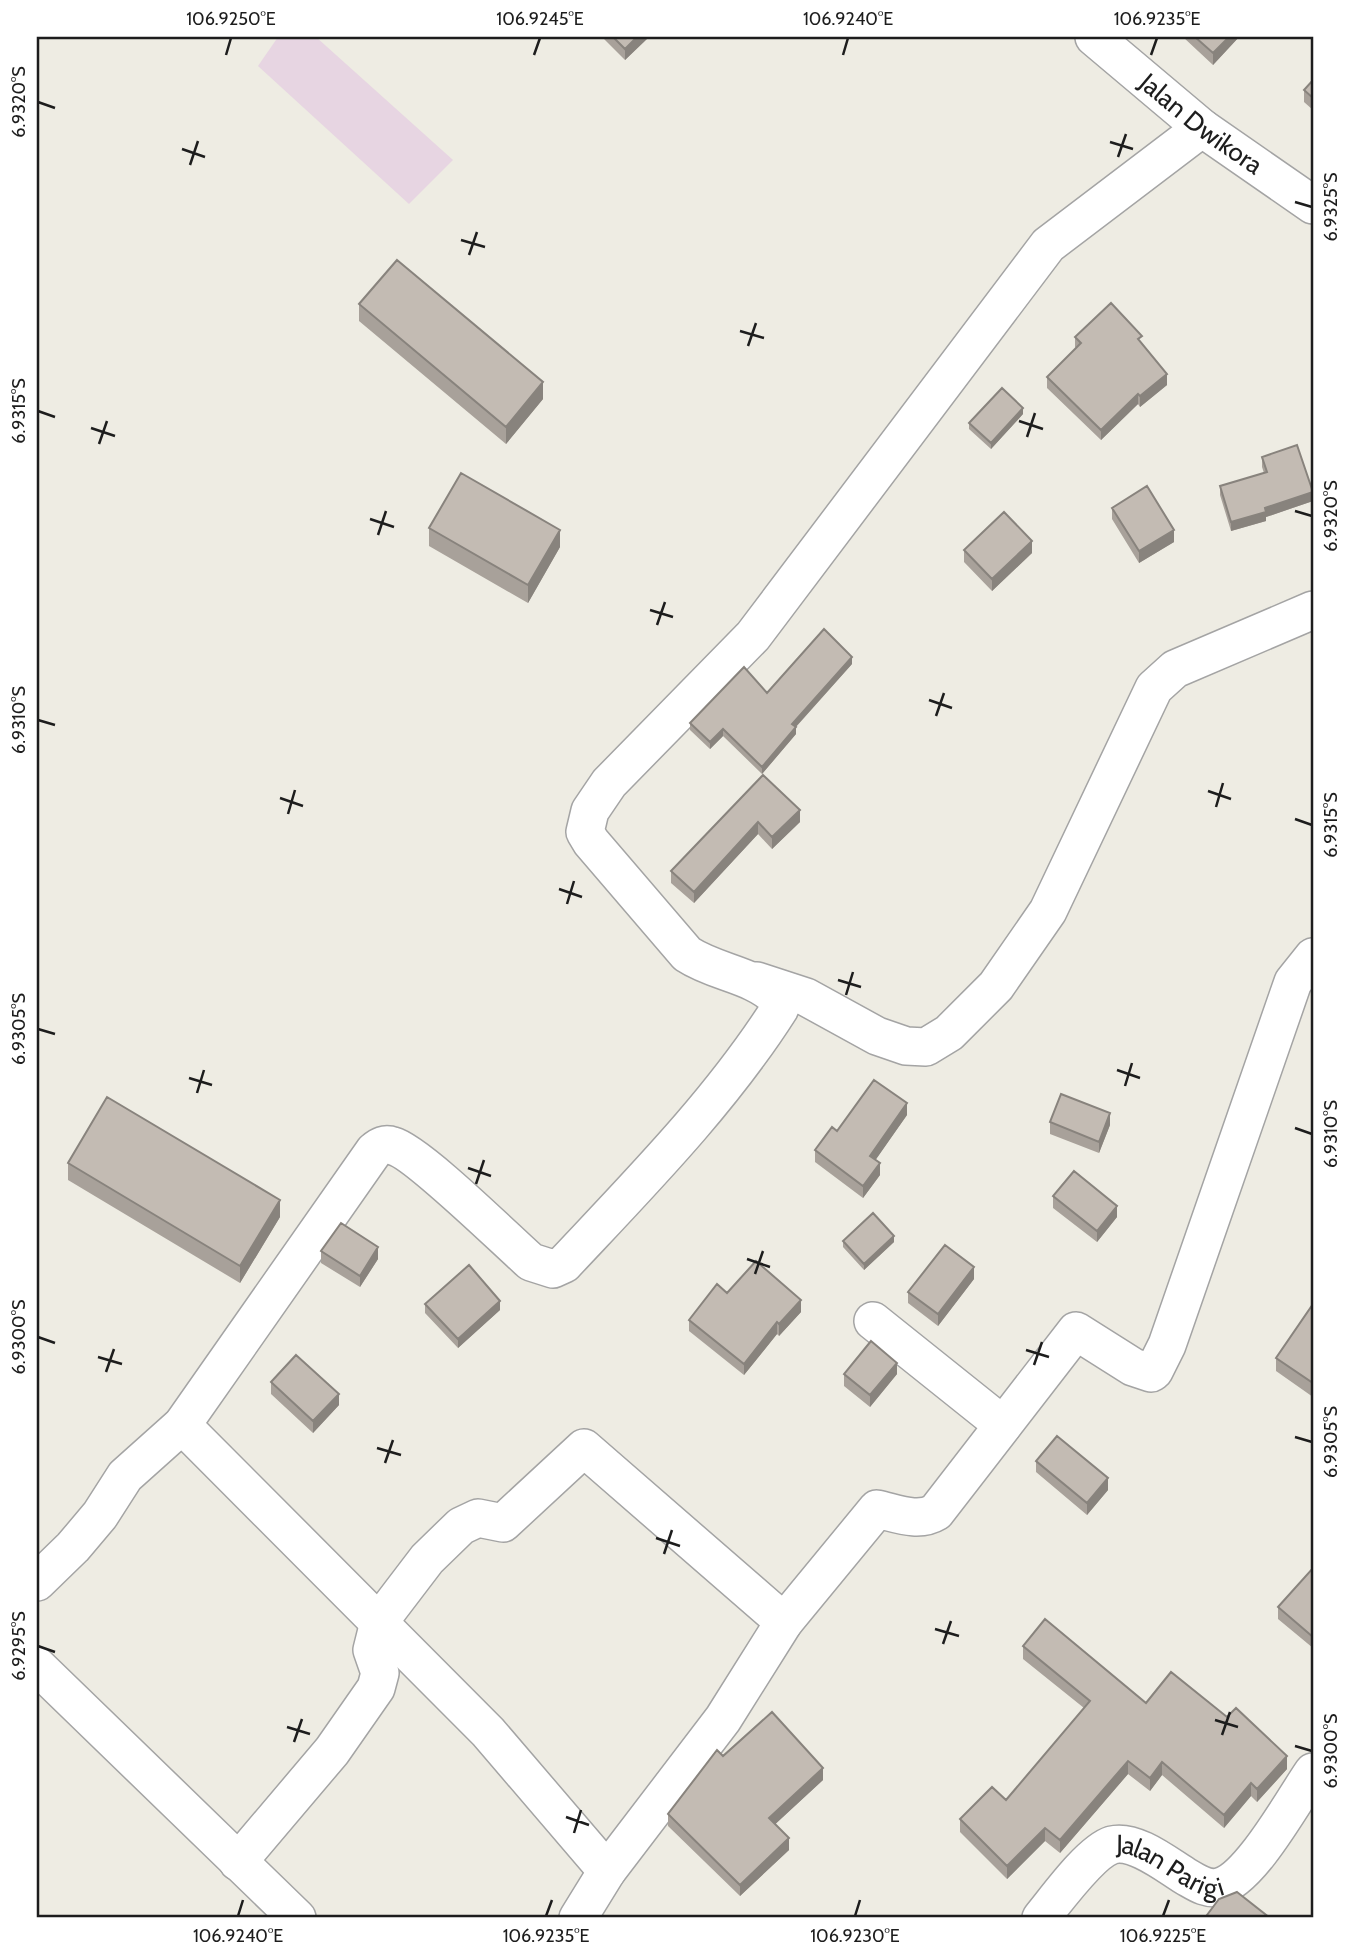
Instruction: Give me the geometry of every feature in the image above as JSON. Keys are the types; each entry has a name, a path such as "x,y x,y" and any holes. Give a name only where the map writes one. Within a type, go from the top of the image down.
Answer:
{"street":[{"name":"Jalan Dwikora","path":"1094,37 1202,128 1313,205"},
{"path":"1202,128 1048,245 753,636 609,783 590,811 585,832 687,954 699,962 806,997 877,1036 906,1046 926,1047 949,1033 996,986 1048,911 1127,749 1140,711 1154,688 1175,669 1313,610"},
{"path":"578,1918 607,1871 723,1719 784,1622 877,1509 915,1517 927,1517 936,1512 1076,1331 1133,1367 1151,1373 1154,1371 1167,1345 1293,982 1313,957"},
{"path":"37,1582 74,1547 125,1476 182,1425 374,1151 382,1145 394,1146 419,1163 531,1262 553,1269 564,1264 656,1166 762,1036 780,1008 779,1003 774,995 749,978"},
{"path":"873,1321 1003,1425"},
{"path":"182,1425 488,1732 607,1871"},
{"path":"238,1862 332,1751 376,1688 380,1672 372,1650 379,1622 428,1559 461,1526 478,1518 497,1525 503,1523 584,1448 784,1622"},
{"path":"37,1666 297,1918"},
{"name":"Jalan Parigi","path":"1041,1918 1095,1856 1112,1846 1125,1846 1146,1853 1204,1887 1220,1887 1237,1877 1253,1858 1313,1772"}],"shaded area":[{"path":"278,37 316,37 453,160 409,204 258,66"}],"building":[{"path":"613,37 637,37 625,49"},
{"path":"1195,37 1229,37 1213,53"},
{"path":"1313,80 1313,98 1304,90"},
{"path":"397,260 543,382 506,427 359,304"},
{"path":"1111,303 1142,336 1138,339 1167,374 1140,396 1138,394 1101,430 1047,377 1081,343 1075,337"},
{"path":"1002,388 1023,408 991,443 969,423"},
{"path":"1297,445 1313,492 1265,508 1266,512 1231,522 1220,486 1267,472 1262,457"},
{"path":"461,473 560,530 528,585 429,528"},
{"path":"1147,486 1174,530 1139,551 1112,508"},
{"path":"1004,512 1032,541 992,579 964,550"},
{"path":"824,629 852,657 792,724 796,727 762,767 723,729 710,742 690,723 744,667 767,693"},
{"path":"763,775 800,810 772,837 758,822 694,892 671,871"},
{"path":"874,1080 907,1103 870,1156 880,1163 863,1186 815,1150 832,1127 837,1131"},
{"path":"1061,1094 1110,1113 1099,1142 1050,1122"},
{"path":"107,1097 280,1200 240,1266 68,1163"},
{"path":"1074,1171 1117,1206 1097,1231 1053,1196"},
{"path":"873,1213 894,1236 864,1264 843,1241"},
{"path":"341,1223 378,1247 360,1276 321,1251"},
{"path":"945,1245 974,1267 938,1314 908,1292"},
{"path":"756,1261 801,1300 779,1324 777,1322 744,1364 689,1320 717,1284 727,1293"},
{"path":"469,1265 500,1301 458,1339 425,1304"},
{"path":"1313,1304 1313,1383 1276,1358"},
{"path":"871,1341 897,1363 870,1395 844,1374"},
{"path":"296,1355 339,1394 313,1421 271,1382"},
{"path":"1057,1436 1108,1478 1087,1503 1036,1461"},
{"path":"1313,1568 1313,1637 1278,1607"},
{"path":"1045,1619 1146,1703 1171,1672 1227,1717 1236,1708 1287,1756 1257,1789 1251,1783 1224,1815 1162,1762 1150,1778 1128,1761 1060,1840 1045,1828 1007,1866 960,1819 992,1787 1006,1800 1090,1701 1023,1646"},
{"path":"772,1712 823,1768 769,1818 789,1838 740,1885 668,1814 717,1750 723,1756"},
{"path":"1237,1892 1270,1918 1211,1918 1207,1915 1219,1899"}]}
